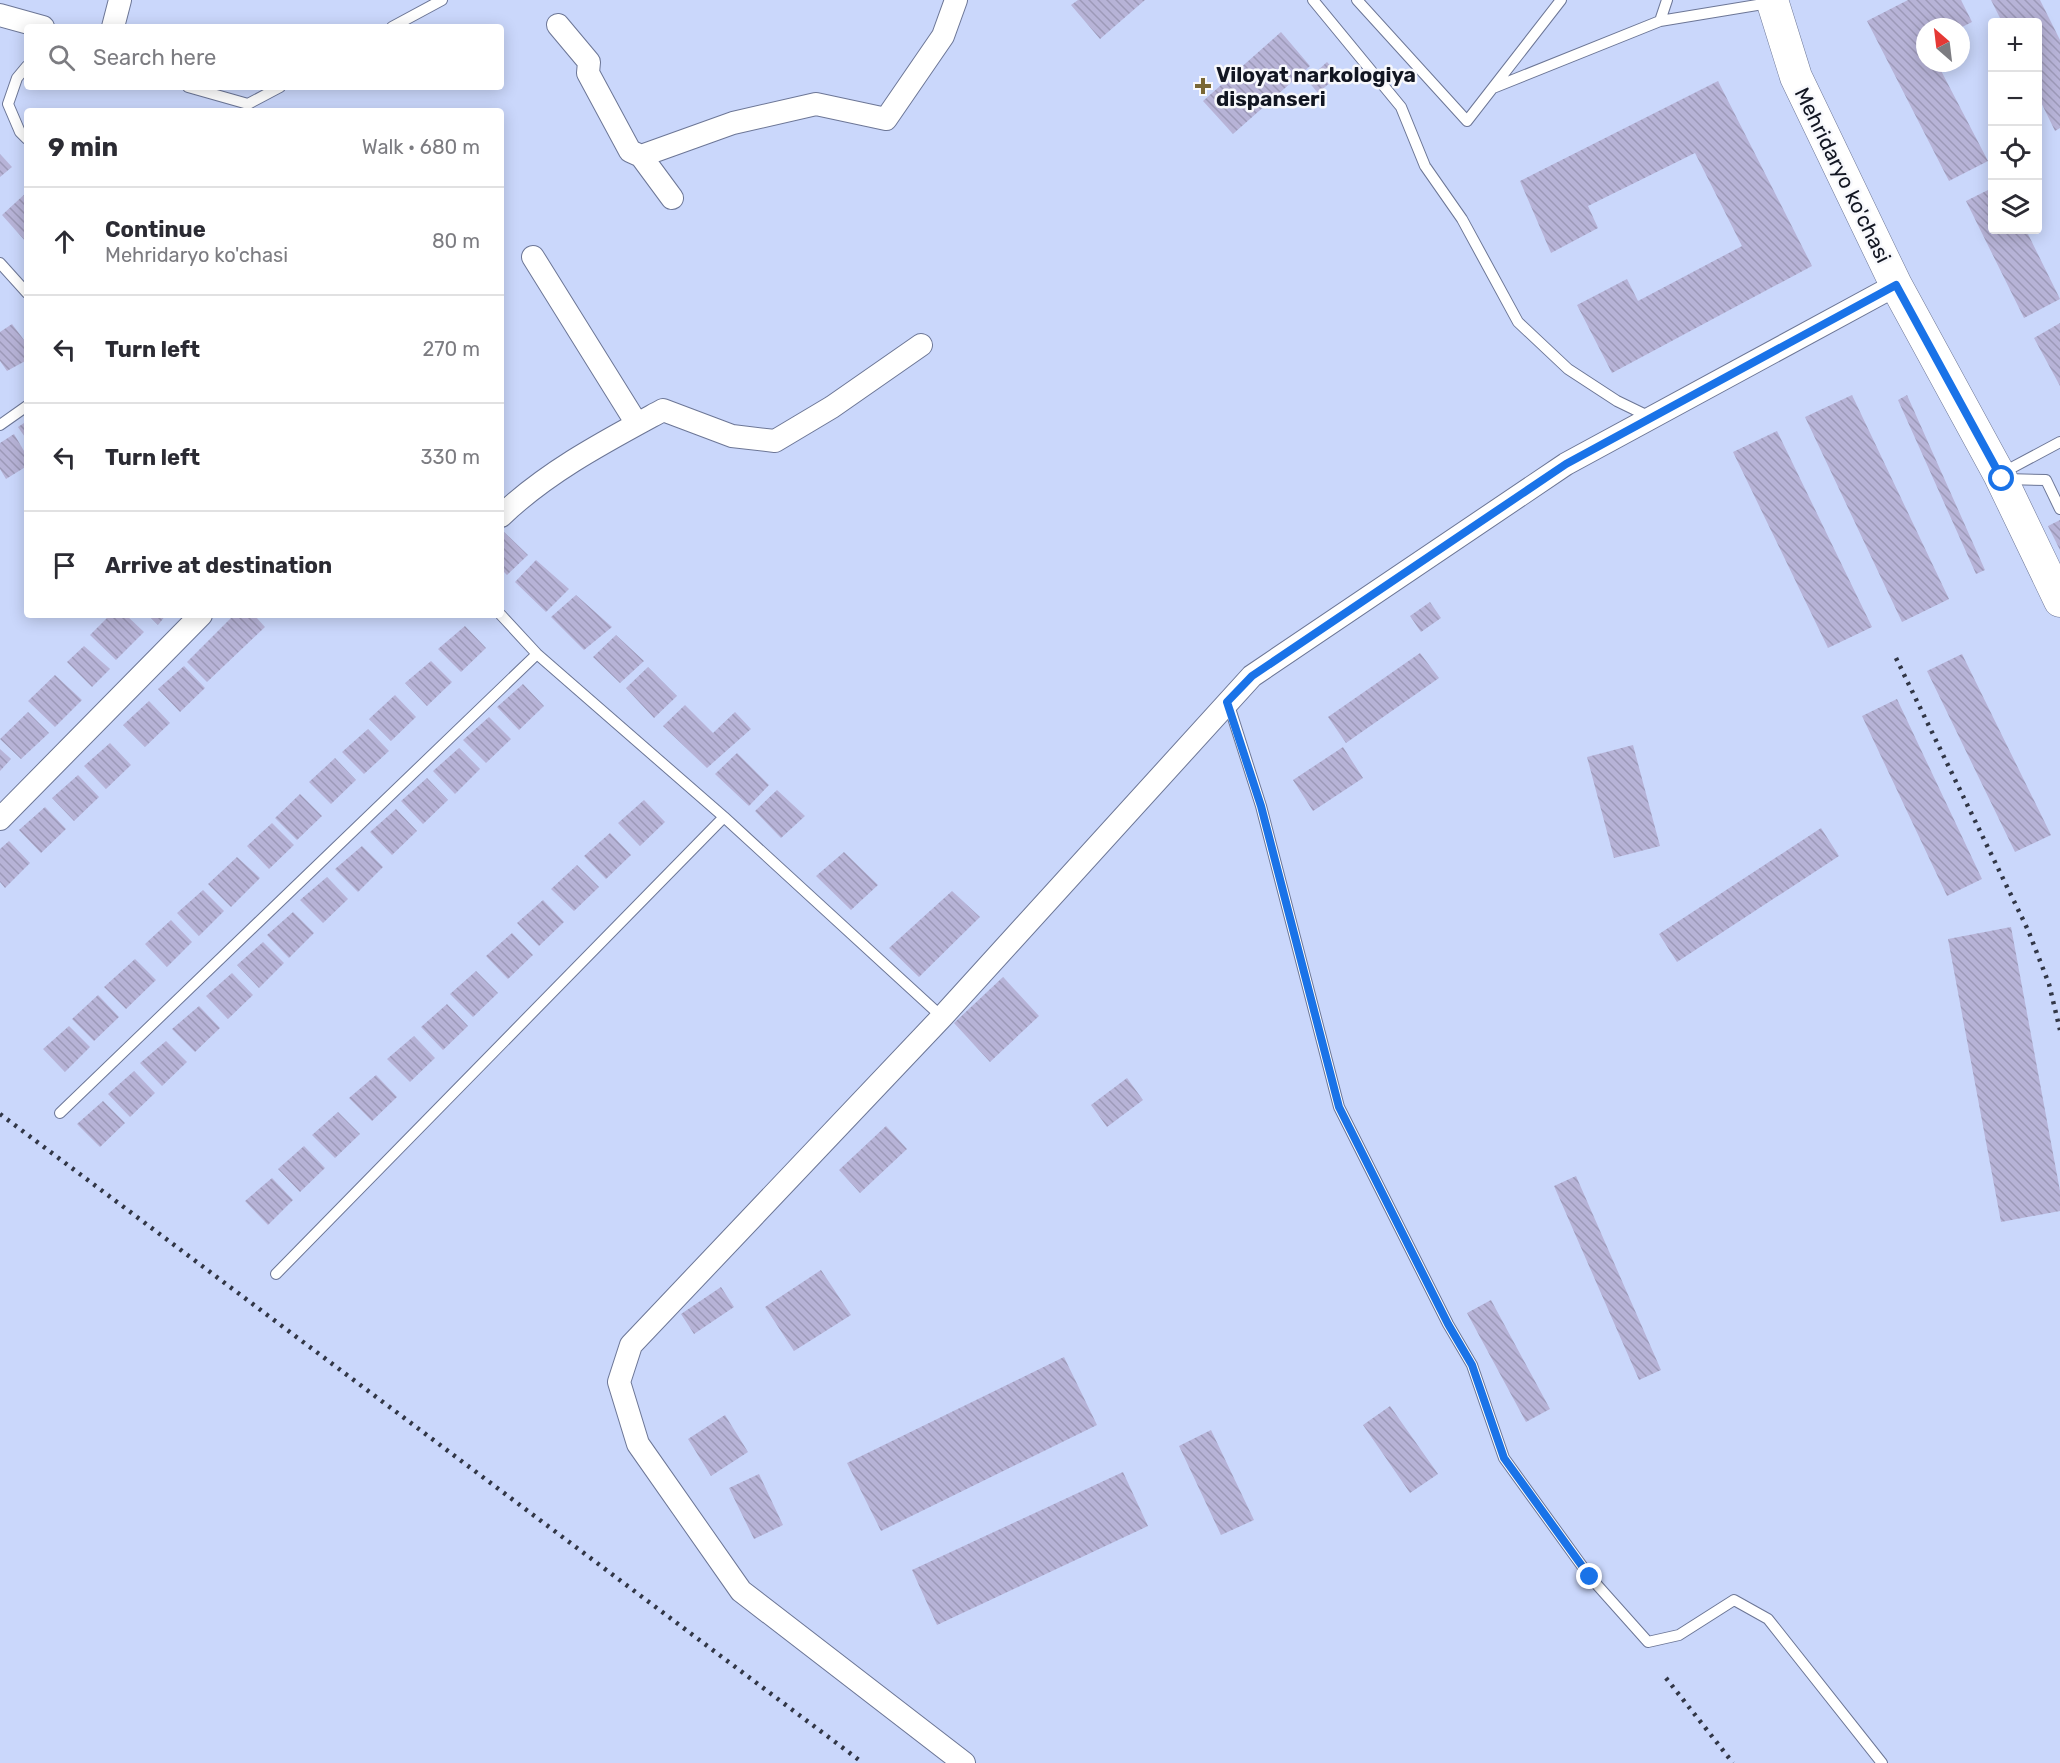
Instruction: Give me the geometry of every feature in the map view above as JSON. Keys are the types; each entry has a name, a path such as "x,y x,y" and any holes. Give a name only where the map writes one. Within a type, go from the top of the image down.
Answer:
{"main road":[{"name":"Мehridaryo ko'chasi","path":"1772,1 1796,77 1896,285 2000,477 2060,601"}],"street":[{"path":"114,24 120,0"},
{"path":"641,156 733,123 816,104 886,119 943,36 956,0"},
{"path":"0,15 32,24"},
{"path":"558,25 589,62 588,73 630,151 641,156 672,198"},
{"path":"534,257 637,424"},
{"path":"964,1763 741,1591 638,1444 619,1382 631,1345 942,1017 1252,676 1566,464 1896,285"},
{"path":"504,513 522,496 596,445 663,410 732,436 775,441 832,407 921,345"},
{"path":"0,819 198,618"}],"lane":[{"path":"398,24 442,0"},
{"path":"1313,0 1401,106 1425,166 1462,219 1518,322 1568,369 1617,401 1651,417"},
{"path":"1357,0 1467,121 1562,0"},
{"path":"1660,21 1667,0"},
{"path":"1493,88 1660,21 1772,1"},
{"path":"24,70 17,78 8,104 24,136"},
{"path":"199,90 248,104 274,90"},
{"path":"0,262 24,290"},
{"path":"0,425 24,408"},
{"path":"2000,477 2060,442"},
{"path":"2000,477 2046,480 2060,509"},
{"path":"504,618 537,654 724,817 942,1017"},
{"path":"60,1113 537,654"},
{"path":"1227,702 1261,806 1339,1107 1448,1324 1472,1365 1504,1458 1590,1577 1648,1642 1679,1635 1734,1600 1768,1619 1882,1763"},
{"path":"276,1274 724,817"}],"building":[{"path":"1078,0 1145,0 1100,39 1071,5"},
{"path":"1908,0 1961,0 1970,18 1916,18 1916,72 1942,72 1988,161 1949,181 1867,21"},
{"path":"1991,0 2040,0 2060,40 2060,128 2055,131 2042,104 2042,18 2000,18"},
{"path":"1281,32 1310,66 1233,134 1203,101"},
{"path":"1327,62 1339,75 1318,93 1307,80"},
{"path":"1718,81 1812,266 1612,373 1577,305 1627,279 1638,301 1742,246 1695,153 1588,206 1598,228 1551,253 1520,181"},
{"path":"0,154 12,167 0,177"},
{"path":"1988,190 1988,234 2028,234 2060,299 2024,318 1966,201"},
{"path":"24,195 24,240 2,215"},
{"path":"2060,323 2060,386 2034,338"},
{"path":"12,324 24,340 24,362 7,371 0,361 0,332"},
{"path":"1852,395 1949,599 1902,622 1805,417"},
{"path":"1907,395 1985,570 1976,574 1898,400"},
{"path":"24,423 24,436 18,427"},
{"path":"1777,431 1872,627 1828,648 1733,452"},
{"path":"14,434 24,451 24,468 6,479 0,469 0,443"},
{"path":"2060,520 2060,550 2048,526"},
{"path":"504,532 528,555 507,575 504,572"},
{"path":"536,560 569,589 546,612 515,582"},
{"path":"576,595 612,627 584,650 551,617"},
{"path":"1430,602 1441,618 1421,632 1410,616"},
{"path":"107,618 129,618 144,632 116,660 90,635"},
{"path":"151,618 164,618 158,625"},
{"path":"231,618 257,618 265,627 207,682 187,662"},
{"path":"465,626 486,648 461,672 438,649"},
{"path":"616,635 644,661 620,683 593,657"},
{"path":"84,646 110,669 92,687 67,662"},
{"path":"1420,653 1439,678 1346,743 1328,717"},
{"path":"1962,654 2051,835 2015,852 1927,671"},
{"path":"431,661 452,682 427,706 405,683"},
{"path":"184,666 205,688 180,712 158,689"},
{"path":"648,667 677,696 654,718 626,688"},
{"path":"55,675 82,700 55,727 28,701"},
{"path":"523,684 544,706 519,730 497,707"},
{"path":"395,695 416,717 391,741 369,719"},
{"path":"1897,699 1982,879 1947,896 1862,716"},
{"path":"149,701 170,723 145,747 123,725"},
{"path":"685,705 713,733 735,712 751,729 707,768 663,726"},
{"path":"28,712 49,733 21,759 0,739"},
{"path":"489,717 511,739 486,763 463,740"},
{"path":"368,729 389,751 364,774 342,752"},
{"path":"110,743 131,765 106,789 84,766"},
{"path":"1633,745 1660,846 1614,858 1587,757"},
{"path":"1343,747 1363,778 1313,811 1293,780"},
{"path":"459,748 480,769 455,794 433,771"},
{"path":"0,749 11,759 0,771"},
{"path":"737,753 769,785 749,806 715,774"},
{"path":"335,758 356,780 331,804 309,782"},
{"path":"78,775 99,797 74,821 52,798"},
{"path":"427,778 448,800 423,824 401,801"},
{"path":"777,790 805,816 781,838 755,811"},
{"path":"300,794 322,816 297,840 275,818"},
{"path":"644,800 665,822 640,846 618,823"},
{"path":"45,807 66,829 41,853 19,830"},
{"path":"396,809 417,831 392,855 370,832"},
{"path":"272,823 294,845 269,869 247,846"},
{"path":"1821,828 1839,856 1677,962 1659,934"},
{"path":"610,833 631,855 606,879 584,856"},
{"path":"9,841 30,863 5,888 0,882 0,849"},
{"path":"362,846 383,867 358,892 335,869"},
{"path":"844,852 878,885 851,910 816,876"},
{"path":"237,857 260,878 231,907 208,884"},
{"path":"577,865 599,887 574,911 551,889"},
{"path":"327,877 348,899 323,923 300,900"},
{"path":"203,890 224,911 199,936 177,913"},
{"path":"952,891 980,917 919,977 889,948"},
{"path":"543,900 564,922 539,946 517,923"},
{"path":"293,912 314,933 289,958 267,935"},
{"path":"171,920 192,942 167,967 145,944"},
{"path":"2011,927 2060,1191 2060,1211 2001,1222 1948,939"},
{"path":"512,933 533,955 508,979 486,956"},
{"path":"263,942 284,963 259,988 237,965"},
{"path":"135,959 156,980 126,1009 104,987"},
{"path":"476,971 498,993 473,1017 450,994"},
{"path":"232,973 253,995 228,1019 206,996"},
{"path":"1003,977 1039,1016 990,1062 954,1023"},
{"path":"98,995 119,1017 94,1041 72,1019"},
{"path":"447,1004 468,1026 443,1050 421,1027"},
{"path":"199,1006 220,1028 195,1052 172,1029"},
{"path":"69,1026 90,1047 65,1072 43,1049"},
{"path":"414,1036 435,1058 410,1082 387,1059"},
{"path":"166,1041 187,1062 162,1086 140,1063"},
{"path":"134,1071 155,1093 130,1117 108,1094"},
{"path":"376,1075 397,1097 372,1121 349,1098"},
{"path":"1127,1078 1143,1100 1107,1127 1091,1105"},
{"path":"103,1101 125,1123 100,1147 77,1124"},
{"path":"338,1112 360,1134 335,1158 312,1135"},
{"path":"886,1126 907,1149 860,1193 839,1170"},
{"path":"304,1146 325,1168 300,1192 278,1169"},
{"path":"1576,1176 1661,1370 1639,1380 1554,1186"},
{"path":"272,1178 293,1200 268,1225 245,1201"},
{"path":"821,1270 851,1315 794,1351 765,1307"},
{"path":"721,1287 734,1307 694,1334 681,1314"},
{"path":"1491,1300 1550,1409 1526,1422 1467,1313"},
{"path":"1064,1357 1097,1425 881,1531 847,1463"},
{"path":"1390,1406 1438,1474 1410,1493 1363,1425"},
{"path":"725,1415 748,1452 711,1476 688,1439"},
{"path":"1211,1430 1254,1520 1221,1535 1179,1446"},
{"path":"1123,1472 1148,1526 937,1625 912,1570"},
{"path":"759,1474 783,1525 754,1539 729,1488"}],"railway":[{"path":"1896,658 2028,930 2049,984 2060,1030"},
{"path":"0,1114 863,1763"},
{"path":"1666,1678 1733,1763"}],"place":[{"name":"Viloyat narkologiya dispanseri","path":"1203,86"}],"route":[{"path":"1590,1577 1504,1458 1472,1365 1448,1324 1339,1107 1261,806 1227,702 1252,676 1566,464 1896,285 2002,479"}]}
